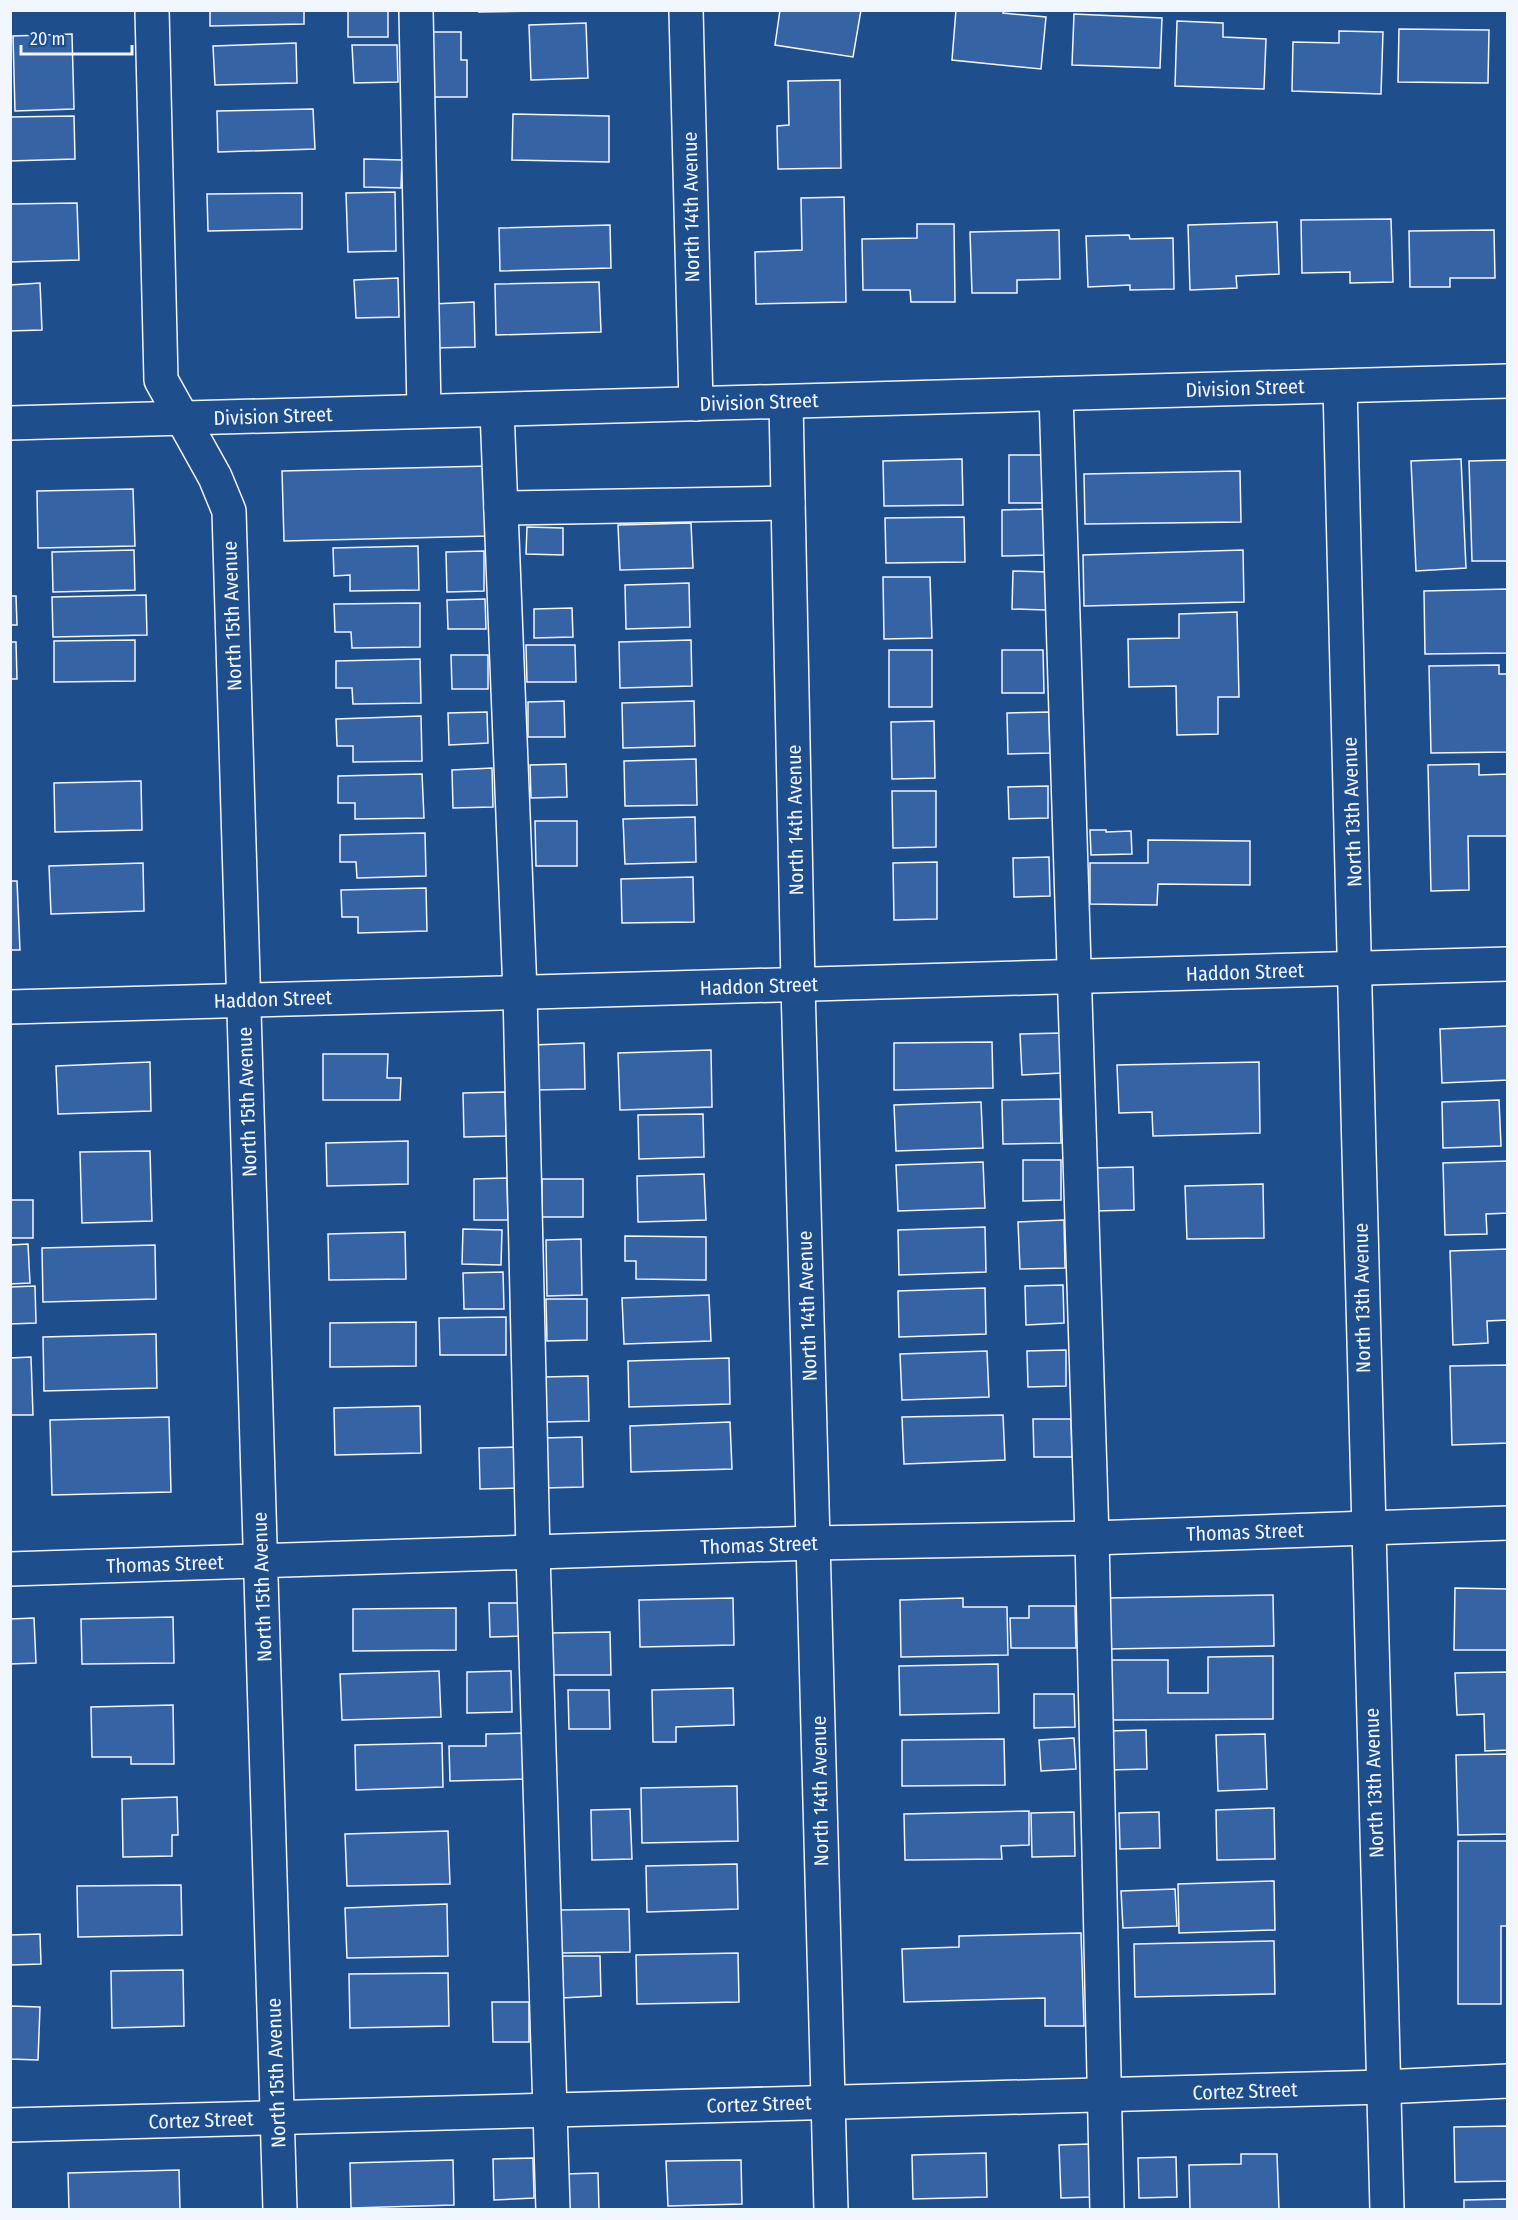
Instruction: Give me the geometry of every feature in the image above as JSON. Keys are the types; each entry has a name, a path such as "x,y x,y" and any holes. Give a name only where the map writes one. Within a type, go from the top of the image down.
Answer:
{"street":[{"name":"North 15th Avenue","path":"152,10 161,380 215,477 229,511 280,2210"},
{"path":"416,10 424,411"},
{"name":"North 14th Avenue","path":"686,10 696,404"},
{"name":"Division Street","path":"10,423 1508,381"},
{"name":"North 13th Avenue","path":"1340,386 1356,969 1367,1527 1387,2210"},
{"path":"1056,394 1092,1538 1107,2210"},
{"name":"North 14th Avenue","path":"786,402 798,985 831,2210"},
{"path":"497,410 520,992 553,2210"},
{"path":"501,508 788,503"},
{"name":"Haddon Street","path":"10,1007 1508,964"},
{"name":"Thomas Street","path":"10,1569 813,1543 1092,1538 1508,1523"},
{"name":"Cortez Street","path":"10,2125 1383,2087 1508,2081"}],"building":[{"path":"210,10 304,10 304,24 210,26"},
{"path":"348,10 388,10 388,37 348,37"},
{"path":"479,10 537,10 537,11 479,12"},
{"path":"780,10 861,10 853,57 775,45"},
{"path":"956,10 1004,10 1003,13 1046,17 1041,69 952,60"},
{"path":"1074,14 1162,18 1160,68 1072,65"},
{"path":"1177,21 1223,23 1223,37 1266,39 1264,89 1175,86"},
{"path":"586,23 588,78 531,80 529,25"},
{"path":"1399,29 1489,30 1488,83 1398,82"},
{"path":"1339,31 1383,32 1381,94 1292,91 1293,42 1339,43"},
{"path":"431,32 461,32 461,60 467,60 467,97 432,97"},
{"path":"72,34 74,109 15,111 13,36"},
{"path":"296,43 297,83 215,85 213,46"},
{"path":"352,45 397,45 398,82 354,83"},
{"path":"840,80 841,168 778,169 777,126 789,125 788,81"},
{"path":"313,109 315,149 218,152 217,111"},
{"path":"513,114 609,116 609,162 512,160"},
{"path":"74,116 75,159 10,161 10,117"},
{"path":"364,159 402,160 401,188 364,187"},
{"path":"395,192 396,251 348,252 346,193"},
{"path":"302,193 302,229 208,231 207,194"},
{"path":"844,197 846,302 756,304 755,252 802,250 801,198"},
{"path":"77,203 79,260 10,262 10,204"},
{"path":"1391,219 1393,282 1350,283 1350,272 1302,273 1301,220"},
{"path":"1277,222 1279,274 1236,276 1237,288 1190,290 1188,225"},
{"path":"917,224 954,224 955,302 911,302 910,290 863,290 862,239 917,238"},
{"path":"610,225 611,268 500,271 499,228"},
{"path":"1059,230 1060,279 1017,280 1017,293 972,293 970,232"},
{"path":"1494,230 1495,278 1450,278 1450,287 1410,287 1409,231"},
{"path":"1129,235 1130,239 1173,238 1174,289 1130,290 1130,285 1088,287 1086,236"},
{"path":"398,278 399,317 356,318 354,280"},
{"path":"599,282 601,332 496,335 495,284"},
{"path":"40,283 42,330 10,331 10,285"},
{"path":"474,302 475,347 434,348 433,304"},
{"path":"1009,455 1042,455 1042,503 1009,503"},
{"path":"962,459 963,505 884,506 883,461"},
{"path":"1461,459 1466,568 1416,571 1411,461"},
{"path":"1508,460 1508,561 1472,561 1469,461"},
{"path":"489,466 490,536 284,541 282,471"},
{"path":"1240,471 1241,522 1085,524 1084,474"},
{"path":"133,489 135,546 38,548 37,491"},
{"path":"1044,509 1045,555 1002,556 1002,510"},
{"path":"964,517 965,562 886,563 885,518"},
{"path":"691,523 693,568 620,570 618,525"},
{"path":"527,527 563,528 563,555 526,554"},
{"path":"418,546 419,590 350,591 350,575 334,576 333,548"},
{"path":"134,550 135,590 53,592 52,552"},
{"path":"1243,550 1244,602 1084,606 1083,555"},
{"path":"484,551 484,591 447,592 446,552"},
{"path":"1013,571 1047,572 1046,610 1012,609"},
{"path":"883,577 930,577 932,638 884,639"},
{"path":"689,583 690,627 626,629 625,585"},
{"path":"1508,589 1508,653 1425,654 1424,591"},
{"path":"146,595 147,635 53,637 52,597"},
{"path":"10,596 16,596 17,625 10,625"},
{"path":"485,599 486,629 448,629 447,600"},
{"path":"420,603 420,647 352,648 351,632 335,632 334,604"},
{"path":"572,608 573,637 534,638 534,609"},
{"path":"1237,612 1239,697 1218,697 1218,734 1177,735 1176,686 1129,687 1128,639 1179,638 1179,614"},
{"path":"135,640 135,681 54,682 54,641"},
{"path":"691,640 692,686 620,688 619,642"},
{"path":"10,642 16,642 17,679 10,679"},
{"path":"526,645 575,645 576,682 527,682"},
{"path":"889,650 932,650 932,707 889,707"},
{"path":"1002,650 1043,650 1044,693 1002,693"},
{"path":"451,655 488,655 488,689 452,689"},
{"path":"420,659 421,703 353,704 352,688 336,688 336,661"},
{"path":"1499,665 1499,674 1508,674 1508,752 1431,753 1429,666"},
{"path":"564,701 565,737 528,737 528,702"},
{"path":"694,701 695,746 623,748 622,703"},
{"path":"487,712 488,743 449,745 448,713"},
{"path":"1049,712 1050,753 1008,754 1007,713"},
{"path":"421,716 422,761 353,762 353,746 337,746 336,719"},
{"path":"934,721 935,778 892,779 891,722"},
{"path":"696,759 697,805 625,806 624,761"},
{"path":"566,764 567,797 531,798 530,765"},
{"path":"1479,764 1479,775 1508,774 1508,836 1468,836 1469,890 1431,891 1428,765"},
{"path":"492,768 493,807 453,808 452,770"},
{"path":"422,774 424,818 355,819 355,803 338,803 338,776"},
{"path":"141,781 142,830 55,832 54,783"},
{"path":"1048,786 1048,818 1009,819 1008,787"},
{"path":"892,791 936,791 936,847 893,848"},
{"path":"695,817 696,862 625,864 623,819"},
{"path":"535,821 577,821 577,866 536,866"},
{"path":"1090,830 1131,831 1132,854 1091,855"},
{"path":"425,833 426,876 357,878 356,862 340,862 340,835"},
{"path":"1148,840 1250,841 1250,885 1158,884 1157,905 1090,904 1090,863 1148,863"},
{"path":"1049,857 1050,896 1014,897 1013,858"},
{"path":"937,862 937,919 894,920 893,863"},
{"path":"143,863 144,911 51,914 49,866"},
{"path":"693,877 694,922 622,923 621,879"},
{"path":"10,881 17,881 20,950 10,950"},
{"path":"426,888 427,931 358,933 358,917 342,917 341,890"},
{"path":"1508,1026 1508,1080 1442,1083 1440,1029"},
{"path":"1061,1033 1062,1073 1022,1075 1020,1034"},
{"path":"992,1042 993,1088 894,1090 894,1043"},
{"path":"584,1043 585,1089 534,1090 533,1045"},
{"path":"711,1050 712,1107 620,1110 618,1053"},
{"path":"323,1054 388,1054 387,1078 401,1078 400,1100 323,1100"},
{"path":"150,1062 151,1111 58,1114 56,1066"},
{"path":"1259,1062 1260,1133 1153,1136 1152,1112 1119,1113 1117,1065"},
{"path":"505,1092 506,1136 464,1137 463,1093"},
{"path":"1060,1099 1061,1143 1003,1144 1002,1100"},
{"path":"1499,1100 1501,1146 1443,1148 1442,1102"},
{"path":"981,1102 983,1148 896,1151 894,1105"},
{"path":"703,1114 704,1157 639,1159 638,1115"},
{"path":"408,1141 408,1184 327,1186 326,1143"},
{"path":"150,1151 152,1221 82,1223 80,1152"},
{"path":"1023,1160 1061,1160 1061,1200 1023,1201"},
{"path":"1508,1161 1508,1213 1486,1214 1487,1234 1445,1235 1443,1163"},
{"path":"983,1162 985,1208 898,1211 896,1165"},
{"path":"1133,1167 1134,1210 1095,1211 1094,1168"},
{"path":"704,1174 706,1220 638,1222 637,1176"},
{"path":"507,1178 508,1220 474,1220 474,1179"},
{"path":"542,1179 583,1179 583,1217 542,1217"},
{"path":"1263,1184 1264,1238 1187,1239 1185,1186"},
{"path":"10,1200 33,1200 33,1238 10,1238"},
{"path":"1064,1220 1065,1268 1020,1269 1018,1222"},
{"path":"985,1227 986,1272 899,1275 898,1230"},
{"path":"463,1229 502,1230 501,1265 462,1264"},
{"path":"405,1232 406,1279 329,1280 328,1234"},
{"path":"625,1236 706,1237 706,1280 636,1279 636,1261 625,1261"},
{"path":"581,1239 582,1295 547,1296 546,1240"},
{"path":"28,1244 30,1283 10,1284 10,1245"},
{"path":"155,1245 156,1299 43,1302 42,1248"},
{"path":"1508,1249 1508,1320 1487,1321 1488,1343 1453,1345 1450,1251"},
{"path":"503,1272 504,1309 464,1309 463,1273"},
{"path":"1063,1285 1064,1323 1026,1325 1025,1286"},
{"path":"35,1286 36,1323 10,1324 10,1287"},
{"path":"985,1288 986,1334 899,1337 898,1291"},
{"path":"709,1295 711,1341 624,1344 622,1298"},
{"path":"546,1299 587,1299 587,1340 547,1341"},
{"path":"506,1317 506,1355 440,1355 439,1318"},
{"path":"416,1322 416,1366 330,1367 330,1323"},
{"path":"156,1334 157,1388 44,1391 43,1337"},
{"path":"1066,1350 1066,1386 1028,1387 1027,1351"},
{"path":"987,1351 989,1397 902,1400 900,1354"},
{"path":"31,1357 33,1415 10,1415 10,1358"},
{"path":"729,1358 730,1404 629,1407 628,1361"},
{"path":"1508,1365 1508,1443 1452,1445 1450,1366"},
{"path":"588,1376 589,1421 545,1422 544,1377"},
{"path":"420,1406 421,1453 335,1455 334,1408"},
{"path":"1003,1415 1005,1460 904,1464 902,1417"},
{"path":"169,1417 171,1492 52,1495 50,1420"},
{"path":"1033,1419 1071,1419 1072,1457 1034,1457"},
{"path":"730,1422 732,1469 631,1472 630,1426"},
{"path":"582,1437 583,1487 545,1488 544,1438"},
{"path":"517,1447 518,1488 480,1489 479,1448"},
{"path":"1455,1588 1508,1589 1508,1650 1454,1650"},
{"path":"1273,1595 1274,1646 1109,1649 1109,1598"},
{"path":"733,1598 734,1645 640,1647 639,1600"},
{"path":"963,1598 963,1607 1007,1607 1008,1655 901,1657 900,1600"},
{"path":"489,1603 523,1603 523,1636 490,1637"},
{"path":"1029,1606 1075,1606 1076,1648 1011,1648 1010,1618 1029,1618"},
{"path":"456,1608 456,1650 353,1651 353,1609"},
{"path":"173,1617 174,1663 82,1664 81,1619"},
{"path":"34,1618 36,1663 10,1664 10,1619"},
{"path":"610,1632 611,1675 551,1675 550,1633"},
{"path":"1273,1656 1273,1719 1109,1720 1109,1660 1168,1660 1168,1693 1208,1693 1208,1657"},
{"path":"998,1664 999,1713 900,1715 899,1666"},
{"path":"439,1671 441,1717 342,1720 340,1674"},
{"path":"511,1671 512,1712 467,1713 467,1672"},
{"path":"1508,1672 1508,1750 1485,1751 1484,1714 1457,1715 1455,1673"},
{"path":"733,1688 734,1725 676,1727 676,1742 653,1742 652,1690"},
{"path":"568,1690 609,1690 610,1729 569,1729"},
{"path":"1034,1694 1074,1694 1075,1727 1034,1728"},
{"path":"173,1705 174,1764 131,1764 131,1757 92,1757 91,1707"},
{"path":"1146,1730 1147,1769 1109,1770 1108,1731"},
{"path":"526,1733 527,1779 450,1781 449,1746 486,1746 486,1734"},
{"path":"1265,1734 1267,1789 1218,1791 1216,1735"},
{"path":"1074,1738 1076,1769 1041,1771 1039,1740"},
{"path":"1004,1739 1005,1785 902,1786 902,1740"},
{"path":"442,1743 443,1787 356,1790 355,1745"},
{"path":"1508,1754 1508,1834 1458,1835 1456,1755"},
{"path":"737,1786 738,1841 642,1843 641,1788"},
{"path":"177,1797 178,1835 172,1835 172,1856 123,1857 122,1799"},
{"path":"1274,1808 1275,1859 1217,1860 1216,1810"},
{"path":"630,1809 632,1859 592,1860 591,1810"},
{"path":"1029,1811 1029,1845 1001,1846 1002,1859 905,1860 904,1814"},
{"path":"1074,1812 1075,1856 1032,1857 1031,1813"},
{"path":"1159,1812 1160,1848 1120,1849 1119,1813"},
{"path":"448,1831 450,1884 347,1886 345,1834"},
{"path":"1458,1841 1508,1841 1508,1926 1501,1926 1501,2004 1458,2004"},
{"path":"737,1864 738,1909 647,1912 646,1866"},
{"path":"1274,1881 1275,1930 1179,1933 1178,1884"},
{"path":"181,1885 182,1935 78,1937 77,1886"},
{"path":"1175,1889 1177,1926 1123,1928 1121,1891"},
{"path":"447,1904 448,1956 347,1958 345,1908"},
{"path":"629,1909 630,1952 561,1953 560,1910"},
{"path":"1081,1933 1084,2026 1045,2026 1045,1998 904,2002 902,1949 959,1947 959,1936"},
{"path":"40,1934 41,1964 11,1965 11,1935"},
{"path":"1274,1941 1275,1994 1135,1997 1134,1944"},
{"path":"738,1953 739,2002 637,2004 636,1955"},
{"path":"560,1956 600,1956 601,1996 561,1998"},
{"path":"183,1970 184,2026 112,2028 111,1971"},
{"path":"448,1973 449,2026 350,2028 349,1974"},
{"path":"492,2002 529,2002 529,2042 493,2042"},
{"path":"10,2006 40,2007 38,2060 10,2059"},
{"path":"1508,2126 1508,2181 1455,2182 1454,2127"},
{"path":"1090,2144 1092,2197 1061,2198 1059,2145"},
{"path":"986,2153 987,2197 913,2199 912,2155"},
{"path":"1241,2154 1277,2154 1279,2210 1190,2210 1189,2165 1241,2164"},
{"path":"1176,2157 1177,2197 1139,2198 1138,2158"},
{"path":"533,2158 534,2198 494,2200 493,2159"},
{"path":"453,2160 454,2205 351,2208 350,2163"},
{"path":"741,2160 742,2204 668,2206 666,2161"},
{"path":"179,2170 180,2210 69,2210 68,2173"},
{"path":"598,2173 599,2210 565,2210 564,2174"},
{"path":"1508,2199 1508,2210 1464,2210 1464,2200"}]}
